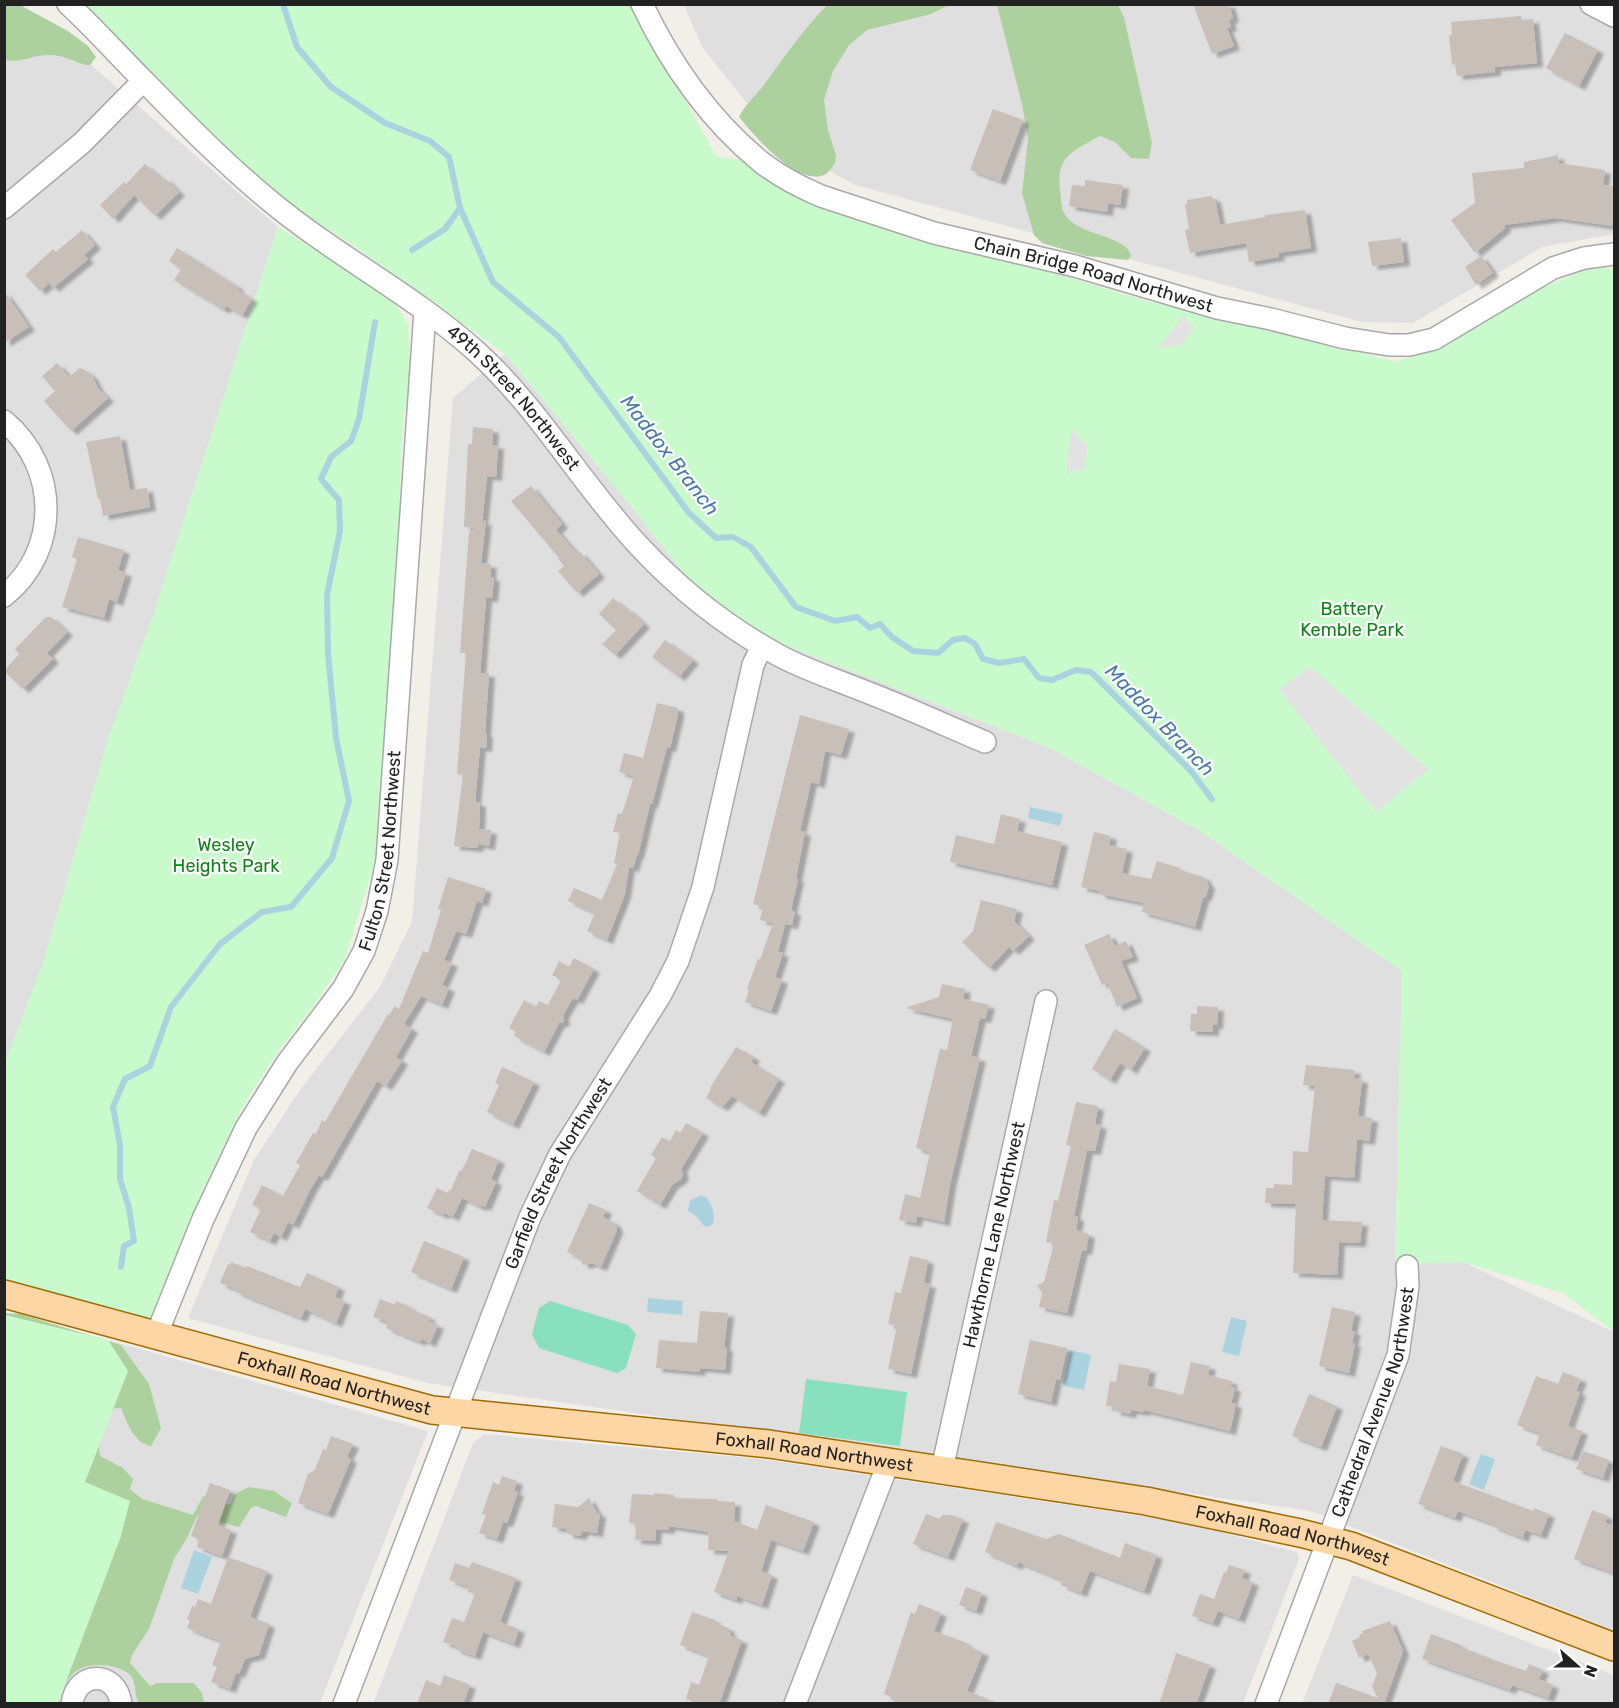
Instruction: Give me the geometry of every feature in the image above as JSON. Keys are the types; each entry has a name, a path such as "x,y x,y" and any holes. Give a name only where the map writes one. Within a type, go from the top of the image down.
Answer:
{"main road":[{"name":"Foxhall Road Northwest","path":"4,1294 383,1398 455,1414 716,1438 889,1461 1171,1506 1329,1540 1351,1546 1614,1647"}],"street":[{"name":"49th Street Northwest","path":"68,4 143,81 268,200 313,235 405,295 491,365 543,426 610,513 649,556 692,596 762,646 790,661 985,742"},
{"name":"Chain Bridge Road Northwest","path":"642,4 672,59 712,112 761,162 804,189 923,230 1075,266 1217,308 1270,318 1360,341 1409,345 1440,336 1553,268 1584,258 1614,254"},
{"path":"1591,4 1614,16"},
{"path":"4,208 82,143 143,81"},
{"name":"Fulton Street Northwest","path":"156,1336 203,1218 235,1149 287,1063 352,975 367,944 377,912 387,860 425,311"},
{"path":"4,422 23,440 35,459 45,486 47,511 43,536 34,561 22,581 4,596"},
{"name":"Garfield Street Northwest","path":"344,1704 519,1243 548,1178 579,1122 660,996 686,940 703,887 753,665 762,646"},
{"name":"Hawthorne Lane Northwest","path":"942,1469 1046,1001"},
{"name":"Cathedral Avenue Northwest","path":"1266,1704 1398,1355 1408,1286 1407,1266"},
{"path":"795,1704 889,1461"},
{"path":"72,1704 74,1693 80,1685 96,1678 114,1685 119,1693 121,1704"}],"shaded area":[{"path":"11,4 75,51 278,227 153,616 107,742 44,960 5,1066 4,5"},
{"path":"684,5 1614,5 1614,234 1542,247 1413,323 1362,322 855,185 778,142 702,47"},
{"path":"1185,313 1185,318 1194,327 1182,345 1158,348"},
{"path":"505,354 627,501 697,590 779,643 1050,748 1200,831 1402,971 1395,1264 1463,1262 1614,1332 1614,1630 1311,1511 428,1383 188,1318 254,1160 300,1090 380,987 412,922 453,398"},
{"path":"1072,428 1088,445 1084,470 1073,470 1067,475 1067,463"},
{"path":"1310,667 1429,769 1376,812 1279,689"},
{"path":"108,1340 428,1431 320,1703 58,1704 121,1536 85,1482 128,1371"},
{"path":"484,1434 761,1459 1181,1522 1297,1552 1299,1559 1243,1703 373,1704 473,1443"},
{"path":"1353,1575 1614,1675 1614,1703 1302,1704"}],"green space":[{"path":"4,5 20,5 68,31 88,46 96,57 90,65 53,55 6,60 4,56"},
{"name":"Battery Kemble Park","path":"74,5 631,5 717,157 738,159 767,175 908,238 1004,258 1147,301 1397,362 1450,343 1514,300 1593,266 1614,269 1614,1332 1563,1293 1463,1262 1395,1264 1402,971 1200,831 1050,748 779,643 697,590 627,501 505,354 360,250 256,183 121,41"},
{"path":"827,5 949,5 931,14 867,30 849,45 833,71 824,100 828,130 836,155 835,163 826,174 815,177 803,174 778,158 739,117 802,33"},
{"path":"997,5 1118,5 1124,17 1152,143 1149,159 1131,158 1115,142 1100,136 1068,156 1059,179 1062,208 1067,217 1086,230 1120,243 1131,256 1128,260 1086,256 1042,243 1034,235 1022,193 1028,139 1022,104"},
{"name":"Wesley Heights Park","path":"278,227 390,296 408,324 411,383 404,414 401,452 398,547 379,848 345,959 314,1005 279,1050 241,1109 200,1196 158,1298 146,1337 5,1290 4,1066 44,960 107,742 153,616"},
{"path":"550,1301 628,1325 636,1334 626,1368 617,1373 539,1348 532,1334 539,1308"},
{"path":"4,1313 21,1314 121,1345 149,1384 161,1428 151,1446 145,1444 132,1432 121,1408 115,1408 107,1418 102,1430 99,1443 100,1456 123,1468 133,1479 130,1489 142,1499 193,1515 203,1496 230,1505 235,1494 249,1487 274,1491 292,1503 286,1517 256,1506 251,1508 239,1527 197,1516 174,1559 149,1629 132,1655 130,1663 150,1686 157,1683 194,1683 202,1693 204,1703 139,1703 133,1680 128,1673 115,1667 92,1665 72,1674 65,1686 60,1703 5,1703"},
{"path":"5,1315 108,1340 128,1371 85,1482 130,1501 121,1536 58,1703 5,1703"},
{"path":"806,1379 907,1392 900,1446 799,1433"}],"water":[{"path":"1030,807 1063,814 1060,826 1028,818"},
{"path":"700,1196 706,1197 713,1210 713,1224 708,1227 688,1211 690,1200"},
{"path":"648,1298 683,1301 682,1315 647,1312"},
{"path":"1231,1317 1247,1321 1239,1356 1222,1352"},
{"path":"1070,1350 1091,1355 1084,1390 1063,1386"},
{"path":"1481,1454 1495,1459 1484,1490 1469,1484"},
{"path":"194,1550 212,1557 198,1594 181,1588"}],"building":[{"path":"1193,4 1229,4 1233,18 1229,20 1231,27 1227,28 1234,46 1212,54"},
{"path":"1521,16 1522,20 1533,19 1537,63 1495,67 1495,72 1457,76 1455,64 1452,65 1449,35 1452,35 1451,22"},
{"path":"1565,33 1598,50 1579,86 1546,68"},
{"path":"993,109 1023,120 1000,181 970,170"},
{"path":"1558,155 1559,163 1605,170 1603,185 1614,186 1612,226 1556,218 1504,225 1505,228 1475,253 1451,220 1475,203 1472,173 1524,168 1524,162"},
{"path":"145,164 163,180 165,178 179,192 155,216 134,195 113,219 100,205 124,182 126,184"},
{"path":"1085,180 1123,185 1120,205 1108,203 1107,212 1069,206 1072,185 1085,186"},
{"path":"1212,196 1212,199 1215,198 1220,225 1265,217 1265,215 1305,210 1311,248 1278,253 1279,257 1249,262 1246,243 1190,253 1185,230 1189,229 1185,204 1188,203 1187,200"},
{"path":"82,230 95,245 84,255 88,259 53,288 49,283 40,291 25,275 53,249 56,252"},
{"path":"1401,238 1404,262 1372,266 1368,242"},
{"path":"177,248 238,287 237,289 252,299 242,315 226,306 224,310 174,280 181,269 169,261"},
{"path":"1481,256 1493,273 1476,285 1465,267"},
{"path":"4,291 29,327 4,343"},
{"path":"57,363 69,377 80,368 85,370 108,398 71,431 44,401 55,391 42,376"},
{"path":"473,427 493,429 492,445 498,445 496,477 487,476 482,523 486,520 481,563 491,564 490,577 494,577 492,598 486,598 480,673 489,673 486,748 480,747 475,802 480,803 479,829 491,830 489,846 478,844 477,848 454,846 463,775 457,774 466,653 460,653 469,532 475,528 464,527 468,444 472,444"},
{"path":"120,436 130,490 147,488 150,507 103,516 86,442"},
{"path":"531,486 562,524 556,530 599,574 577,593 558,571 564,566 559,558 511,501"},
{"path":"78,537 124,550 118,570 126,573 117,602 109,599 104,618 62,607 77,559 72,557"},
{"path":"613,598 644,624 615,655 602,644 616,630 599,614"},
{"path":"46,617 51,617 67,632 47,653 53,659 23,689 4,671 19,654 15,649"},
{"path":"665,640 693,660 679,677 652,657"},
{"path":"657,703 678,708 678,714 670,748 667,747 652,804 650,804 638,855 633,868 629,867 625,894 607,940 587,931 595,913 568,901 574,888 602,900 617,864 614,863 620,833 613,832 618,813 622,814 634,776 619,772 624,753 643,758"},
{"path":"800,715 849,729 841,755 825,751 819,784 811,782 800,831 805,832 791,910 795,912 792,925 785,924 778,952 783,953 775,977 782,980 771,1011 745,1002 749,990 747,989 773,923 760,920 763,907 753,904"},
{"path":"1001,814 1020,819 1017,831 1062,842 1052,885 950,862 956,835 994,844"},
{"path":"1094,832 1111,836 1109,845 1127,849 1122,873 1151,879 1157,861 1204,877 1209,886 1203,898 1195,927 1142,912 1144,903 1099,894 1100,891 1081,887"},
{"path":"448,877 486,889 482,903 477,901 466,934 456,931 444,960 452,963 442,985 449,988 442,1005 421,996 404,1024 412,1029 396,1057 402,1061 386,1086 377,1081 322,1177 319,1175 310,1190 293,1225 288,1222 281,1237 274,1233 270,1241 250,1232 261,1209 252,1205 262,1185 283,1196 300,1165 296,1163 313,1133 316,1134 322,1120 325,1122 388,1014 395,1006 399,1009 423,951 428,953"},
{"path":"981,900 1017,909 1014,921 1029,936 1013,951 1009,947 989,968 962,942 973,931"},
{"path":"1109,934 1115,946 1126,941 1133,957 1121,961 1137,998 1117,1007 1107,982 1102,985 1084,945"},
{"path":"574,958 594,969 577,1000 573,998 563,1015 564,1022 559,1023 544,1052 514,1036 516,1032 509,1028 524,1000 536,1007 539,1001 548,1005 561,980 552,975 559,961 569,967"},
{"path":"942,984 965,989 963,999 989,1005 985,1019 980,1018 971,1056 980,1058 950,1184 944,1222 917,1216 916,1223 899,1220 905,1194 920,1198 930,1152 916,1148 940,1049 947,1050 953,1019 905,1008 939,997"},
{"path":"1197,1006 1218,1007 1217,1025 1213,1025 1213,1032 1190,1031 1191,1014 1197,1014"},
{"path":"1115,1029 1145,1048 1131,1070 1120,1063 1110,1080 1092,1069"},
{"path":"736,1047 754,1057 751,1062 779,1079 759,1113 732,1096 722,1107 706,1098"},
{"path":"1306,1065 1355,1070 1354,1078 1362,1079 1358,1116 1372,1118 1369,1141 1357,1139 1354,1178 1325,1176 1322,1220 1362,1222 1360,1243 1339,1242 1337,1275 1293,1273 1296,1204 1265,1203 1266,1188 1274,1188 1274,1184 1292,1185 1293,1151 1308,1152 1315,1086 1303,1085"},
{"path":"502,1067 534,1082 513,1125 487,1112 499,1085 495,1083"},
{"path":"1076,1102 1098,1106 1095,1124 1101,1125 1095,1151 1087,1150 1074,1216 1078,1217 1076,1230 1089,1234 1086,1251 1082,1250 1067,1313 1039,1307 1042,1293 1037,1285 1044,1282 1054,1243 1046,1242 1054,1200 1058,1201 1071,1146 1066,1145"},
{"path":"686,1123 703,1133 681,1169 683,1174 681,1179 672,1185 660,1205 637,1191 656,1158 651,1155 662,1137 670,1141 676,1130 680,1133"},
{"path":"472,1149 499,1160 491,1179 496,1182 485,1207 481,1205 480,1207 462,1198 453,1217 427,1208 437,1188 448,1193 451,1190"},
{"path":"589,1203 606,1210 603,1217 615,1223 617,1230 601,1267 591,1263 583,1265 580,1258 567,1252"},
{"path":"424,1241 464,1257 451,1289 411,1272"},
{"path":"910,1256 928,1260 924,1283 930,1284 911,1374 888,1369 897,1326 888,1324 895,1292 901,1293"},
{"path":"231,1262 300,1287 307,1273 339,1287 335,1297 345,1301 336,1323 305,1309 301,1318 236,1292 237,1290 220,1283"},
{"path":"380,1299 395,1305 396,1301 430,1317 428,1321 438,1325 430,1343 421,1339 420,1342 386,1328 388,1322 373,1317"},
{"path":"1332,1307 1355,1312 1351,1331 1355,1331 1352,1343 1355,1343 1349,1373 1319,1366"},
{"path":"700,1311 728,1313 724,1347 727,1347 725,1370 700,1368 699,1372 656,1368 659,1340 697,1343"},
{"path":"1030,1340 1067,1348 1060,1380 1056,1379 1051,1402 1018,1394"},
{"path":"1191,1362 1210,1366 1208,1375 1232,1381 1230,1386 1235,1388 1231,1403 1236,1404 1230,1431 1144,1410 1144,1412 1131,1410 1130,1414 1114,1411 1115,1407 1106,1406 1110,1381 1116,1382 1119,1364 1150,1369 1147,1386 1183,1395"},
{"path":"1563,1372 1581,1379 1576,1391 1580,1392 1568,1426 1582,1431 1572,1458 1536,1445 1540,1433 1517,1425 1536,1376 1558,1384"},
{"path":"1309,1394 1337,1406 1321,1447 1292,1436"},
{"path":"331,1436 353,1444 347,1457 351,1459 328,1514 298,1503 308,1474 315,1470"},
{"path":"1441,1446 1463,1454 1453,1481 1533,1511 1534,1508 1549,1514 1541,1535 1525,1530 1523,1538 1458,1511 1455,1518 1418,1504"},
{"path":"1583,1451 1609,1460 1603,1478 1576,1469"},
{"path":"502,1476 517,1481 514,1491 518,1492 507,1523 503,1522 497,1539 479,1533 486,1515 482,1514 493,1482 499,1485"},
{"path":"210,1483 230,1490 218,1525 231,1530 222,1556 197,1547 199,1539 191,1536"},
{"path":"654,1493 674,1495 674,1498 717,1499 717,1501 735,1502 734,1521 757,1530 766,1505 814,1522 803,1551 771,1540 761,1571 772,1575 762,1605 737,1596 736,1600 714,1592 729,1551 708,1550 709,1532 669,1526 669,1530 656,1529 655,1541 635,1540 636,1524 629,1523 632,1494 654,1495"},
{"path":"589,1498 597,1513 600,1513 597,1533 583,1531 580,1536 568,1534 566,1529 552,1527 555,1504 578,1507"},
{"path":"1592,1510 1608,1516 1605,1523 1614,1526 1614,1573 1574,1559"},
{"path":"926,1514 939,1519 943,1515 951,1515 963,1519 948,1557 913,1544"},
{"path":"996,1522 1046,1539 1059,1534 1120,1558 1125,1543 1157,1555 1144,1591 1090,1571 1081,1593 1061,1585 1062,1580 1018,1562 1017,1566 985,1552"},
{"path":"228,1557 267,1571 250,1617 269,1624 259,1655 245,1659 230,1689 211,1682 217,1667 212,1665 221,1641 187,1628 190,1620 187,1619 192,1606 195,1607 198,1599 211,1604"},
{"path":"472,1562 516,1578 500,1622 519,1629 514,1644 483,1632 475,1656 443,1642 452,1618 464,1622 475,1594 468,1592 469,1587 449,1580 455,1563 469,1568"},
{"path":"1229,1565 1245,1570 1242,1578 1253,1582 1239,1619 1218,1611 1213,1623 1192,1616 1200,1594 1214,1599"},
{"path":"966,1587 982,1593 976,1611 959,1605"},
{"path":"919,1604 941,1613 934,1631 967,1643 966,1646 983,1652 967,1691 995,1702 995,1704 893,1704 895,1698 884,1694 911,1612 915,1614"},
{"path":"692,1612 715,1620 714,1623 729,1628 730,1636 742,1640 719,1704 699,1704 686,1699 691,1682 699,1685 709,1656 680,1645"},
{"path":"1390,1621 1403,1651 1385,1701 1386,1704 1328,1704 1336,1683 1378,1698 1372,1687 1377,1673 1368,1654 1359,1658 1352,1641 1360,1637 1362,1631"},
{"path":"1431,1634 1526,1671 1529,1664 1543,1670 1539,1679 1553,1685 1548,1698 1512,1685 1510,1690 1422,1659"},
{"path":"1176,1653 1210,1665 1196,1704 1159,1704"},
{"path":"444,1675 470,1685 463,1704 417,1704 426,1680 440,1686"}],"waterway":[{"name":"Maddox Branch","path":"283,4 297,47 331,87 385,123 430,141 449,157 460,208 493,282 559,337 689,513 716,538 733,537 751,547 796,607 835,621 857,617 870,628 880,624 892,637 913,651 938,653 953,640 965,638 975,644 983,659 999,663 1024,659 1039,678 1052,680 1076,670 1091,672 1191,771 1212,799"},
{"path":"412,250 445,229 460,208"},
{"path":"121,1267 124,1246 134,1241 129,1208 120,1179 120,1145 113,1107 125,1079 150,1066 171,1007 220,944 262,912 291,907 332,858 349,801 336,738 328,653 327,595 340,531 339,500 321,479 331,457 351,441 359,419 375,322"}]}
